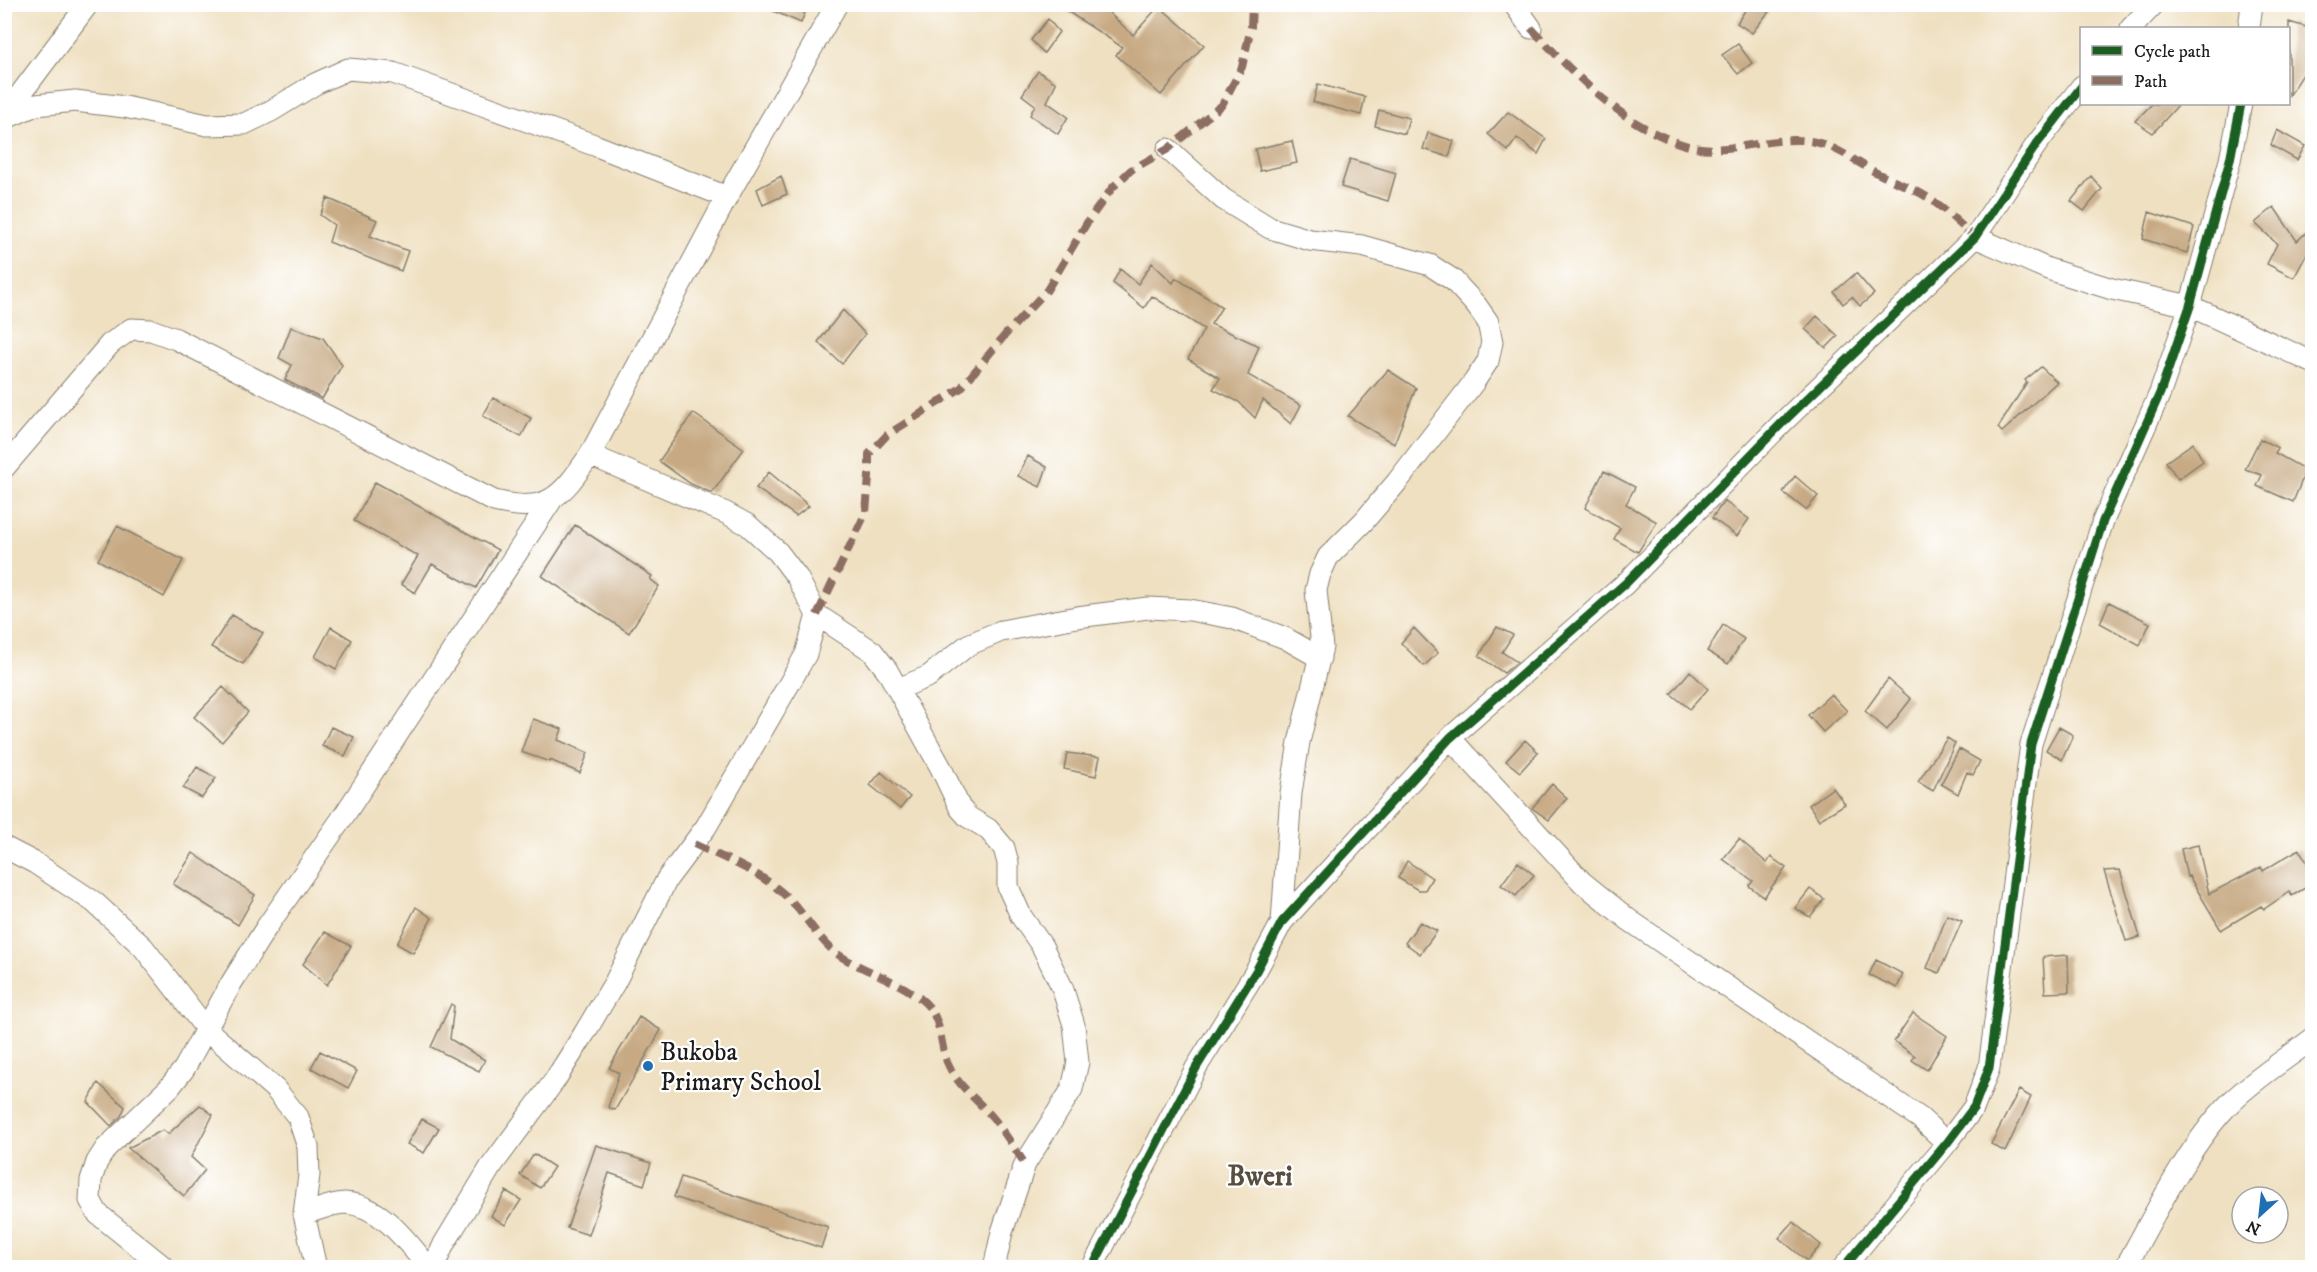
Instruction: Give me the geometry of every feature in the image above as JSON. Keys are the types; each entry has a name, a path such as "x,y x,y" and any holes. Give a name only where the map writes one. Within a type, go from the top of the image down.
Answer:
{"street":[{"path":"165,1268 98,1214 90,1200 91,1180 97,1162 106,1148 169,1088 184,1069 232,982 266,928 345,814 551,501 576,476 590,455 727,197 837,4"},
{"path":"1514,4 1531,28"},
{"path":"2133,27 2154,4"},
{"path":"2250,27 2252,4"},
{"path":"4,117 85,6"},
{"path":"4,117 36,105 75,101 125,107 207,125 244,124 271,111 315,84 348,69 393,73 597,146 727,197"},
{"path":"1092,1268 1196,1068 1256,971 1282,922 1450,738 1626,583 1783,422 1975,237 2036,146 2080,89"},
{"path":"1842,1268 1947,1143 1974,1107 1989,1068 2031,744 2103,521 2160,393 2190,306 2230,160 2241,105"},
{"path":"1168,149 1223,199 1270,228 1310,240 1362,246 1430,265 1453,280 1476,306 1488,322 1492,342 1488,361 1474,382 1397,482 1328,557 1316,590 1322,647 1302,731 1291,793 1282,922"},
{"path":"1975,237 2048,269 2112,289 2190,306 2313,362"},
{"path":"4,468 110,344 131,329 151,330 176,339 494,501 520,507 551,501"},
{"path":"590,455 726,513 748,525 771,545 797,577 817,615 872,651 887,670 941,768 960,808 968,817 988,829 1004,848 1008,863 1008,887 1022,916 1042,946 1062,987 1074,1025 1078,1062 1072,1089 1025,1164 1002,1232 994,1268"},
{"path":"898,689 929,676 968,645 1000,631 1077,617 1148,609 1190,610 1232,618 1266,630 1320,658"},
{"path":"304,1214 343,1203 368,1208 392,1226 431,1268 490,1168 555,1080 605,999 667,879 706,827 806,654 817,615"},
{"path":"1450,738 1582,882 1629,920 1920,1118 1947,1143"},
{"path":"4,847 35,863 94,902 143,947 207,1030 275,1089 298,1117 308,1147 309,1175 304,1214 316,1268"},
{"path":"2125,1268 2205,1132 2264,1072 2313,1039"}],"building":[{"path":"757,4 808,4 801,23"},
{"path":"1056,4 1115,4 1109,13 1133,35 1159,6 1204,45 1161,95 1116,55 1122,47"},
{"path":"1749,4 1775,4 1752,33 1737,23"},
{"path":"1048,19 1059,32 1044,53 1031,40"},
{"path":"2289,22 2313,29 2313,59 2290,94 2290,27"},
{"path":"1738,44 1752,63 1738,74 1722,55"},
{"path":"1038,71 1056,83 1047,102 1068,117 1058,134 1030,115 1035,105 1022,95"},
{"path":"1318,84 1365,97 1361,115 1313,102"},
{"path":"2151,105 2178,105 2153,133 2135,121"},
{"path":"1379,110 1409,118 1405,134 1375,126"},
{"path":"1508,112 1546,139 1538,154 1517,138 1508,151 1488,134"},
{"path":"2277,130 2305,146 2297,160 2271,145"},
{"path":"1428,133 1454,141 1449,157 1423,149"},
{"path":"1292,141 1297,163 1260,171 1255,149"},
{"path":"1350,159 1396,173 1388,201 1341,187"},
{"path":"781,176 787,194 763,205 757,189"},
{"path":"2091,176 2102,189 2084,211 2071,201"},
{"path":"327,198 377,220 370,236 408,251 401,271 329,242 334,225 320,215"},
{"path":"2274,207 2297,241 2313,226 2313,242 2294,278 2267,264 2277,244 2255,223"},
{"path":"2149,212 2194,227 2187,253 2143,239"},
{"path":"1152,263 1173,283 1176,278 1222,307 1211,324 1259,346 1248,375 1301,405 1291,424 1263,400 1255,418 1239,402 1213,389 1220,378 1188,359 1204,329 1152,296 1144,308 1113,283 1120,269 1138,284"},
{"path":"1856,273 1874,294 1860,306 1852,297 1843,304 1834,292"},
{"path":"843,310 865,334 842,364 818,342"},
{"path":"1817,316 1838,336 1826,348 1805,329"},
{"path":"291,327 323,338 342,365 322,399 285,380 292,365 279,358"},
{"path":"2041,367 2057,382 2002,432 1998,428 2027,382 2025,380"},
{"path":"1388,370 1416,388 1394,444 1348,416"},
{"path":"493,398 531,418 521,437 483,416"},
{"path":"693,413 744,449 712,493 691,484 659,461"},
{"path":"2260,439 2278,448 2275,453 2306,470 2293,502 2257,486 2262,475 2245,469"},
{"path":"2193,443 2203,461 2178,479 2166,462"},
{"path":"1028,456 1047,467 1040,487 1018,476"},
{"path":"1604,471 1635,487 1626,504 1657,522 1638,552 1614,539 1620,528 1585,508"},
{"path":"769,472 809,506 796,516 756,488"},
{"path":"1795,476 1818,496 1806,510 1783,492"},
{"path":"375,482 498,550 476,588 432,564 415,593 401,584 418,556 354,521"},
{"path":"1724,501 1749,519 1737,536 1712,518"},
{"path":"575,525 652,576 650,579 659,586 629,633 542,576"},
{"path":"117,526 183,560 164,597 98,560"},
{"path":"2109,602 2150,623 2140,645 2100,623"},
{"path":"232,615 263,633 243,664 211,647"},
{"path":"1723,625 1744,639 1728,664 1707,651"},
{"path":"331,627 352,640 336,669 315,657"},
{"path":"1497,627 1513,635 1502,652 1517,662 1504,673 1479,656"},
{"path":"1414,628 1438,653 1424,666 1401,643"},
{"path":"1690,671 1708,689 1690,709 1671,694"},
{"path":"1888,679 1911,699 1887,730 1865,711"},
{"path":"223,687 248,712 222,742 194,717"},
{"path":"1831,694 1847,711 1823,732 1808,715"},
{"path":"533,719 562,729 558,740 588,753 580,773 550,760 550,762 521,752"},
{"path":"331,727 354,737 345,756 322,746"},
{"path":"2059,727 2073,735 2062,760 2046,750"},
{"path":"1947,738 1955,743 1933,791 1918,782"},
{"path":"1525,740 1538,752 1520,772 1506,761"},
{"path":"1959,749 1980,761 1973,775 1967,772 1958,794 1941,784"},
{"path":"1067,753 1100,757 1096,776 1064,769"},
{"path":"197,767 216,778 202,798 183,788"},
{"path":"881,772 910,797 900,809 870,785"},
{"path":"1552,784 1567,798 1549,820 1532,808"},
{"path":"1833,788 1845,804 1819,820 1809,805"},
{"path":"1739,839 1767,863 1771,857 1786,868 1764,897 1749,886 1753,881 1723,859"},
{"path":"2198,845 2209,894 2261,867 2263,871 2299,849 2313,872 2313,883 2292,896 2289,892 2264,909 2261,906 2221,930 2189,876 2187,877 2181,849"},
{"path":"193,853 255,895 238,925 173,884"},
{"path":"1407,861 1432,878 1425,890 1418,890 1398,878"},
{"path":"1518,862 1534,875 1516,896 1501,885"},
{"path":"2120,870 2140,937 2126,941 2104,871"},
{"path":"1810,889 1824,899 1810,917 1795,908"},
{"path":"416,907 432,918 413,953 397,944"},
{"path":"1947,915 1962,921 1939,973 1927,968"},
{"path":"1420,922 1437,931 1420,954 1405,943"},
{"path":"325,932 351,946 327,985 303,964"},
{"path":"2068,955 2069,992 2045,993 2043,957"},
{"path":"1876,960 1903,974 1897,988 1869,975"},
{"path":"451,1004 454,1006 450,1039 485,1060 479,1071 431,1047"},
{"path":"1913,1013 1947,1036 1927,1070 1912,1060 1915,1056 1894,1041"},
{"path":"639,1017 661,1030 615,1110 608,1107 619,1073 609,1068"},
{"path":"320,1051 357,1071 348,1088 311,1068"},
{"path":"98,1083 125,1107 121,1116 111,1126 88,1102"},
{"path":"2019,1090 2031,1097 2005,1152 1991,1144"},
{"path":"200,1105 213,1115 191,1157 205,1170 184,1196 128,1148 163,1130 168,1134"},
{"path":"422,1119 439,1128 424,1153 407,1144"},
{"path":"596,1145 651,1163 644,1185 609,1173 589,1235 567,1228"},
{"path":"534,1154 554,1167 540,1188 520,1175"},
{"path":"681,1177 828,1227 821,1248 674,1197"},
{"path":"506,1191 521,1200 505,1225 491,1216"},
{"path":"1793,1222 1821,1245 1807,1261 1779,1238"}],"marked path":[{"path":"817,615 866,512 869,454 887,435 961,388 1005,335 1047,290 1088,221 1113,187 1131,170 1168,149 1222,105 1242,67 1251,27 1252,4"},
{"path":"1531,28 1600,97 1640,125 1662,136 1685,145 1713,149 1784,140 1820,143 1924,195 1975,237"},
{"path":"694,844 742,867 776,887 793,903 834,951 852,963 900,985 921,999 933,1013 939,1027 951,1071 962,1086 994,1119 1025,1164"}],"cycle path":[{"path":"1092,1268 1196,1068 1256,971 1282,922 1450,738 1626,583 1783,422 1975,237 2036,145 2080,89"},
{"path":"1843,1268 1974,1107 1989,1068 2031,744 2103,521 2160,393 2190,306 2230,160 2241,105"}],"place":[{"name":"Bukoba Primary School","path":"648,1066"}],"district":[{"name":"Bweri","path":"1260,1175"}]}
